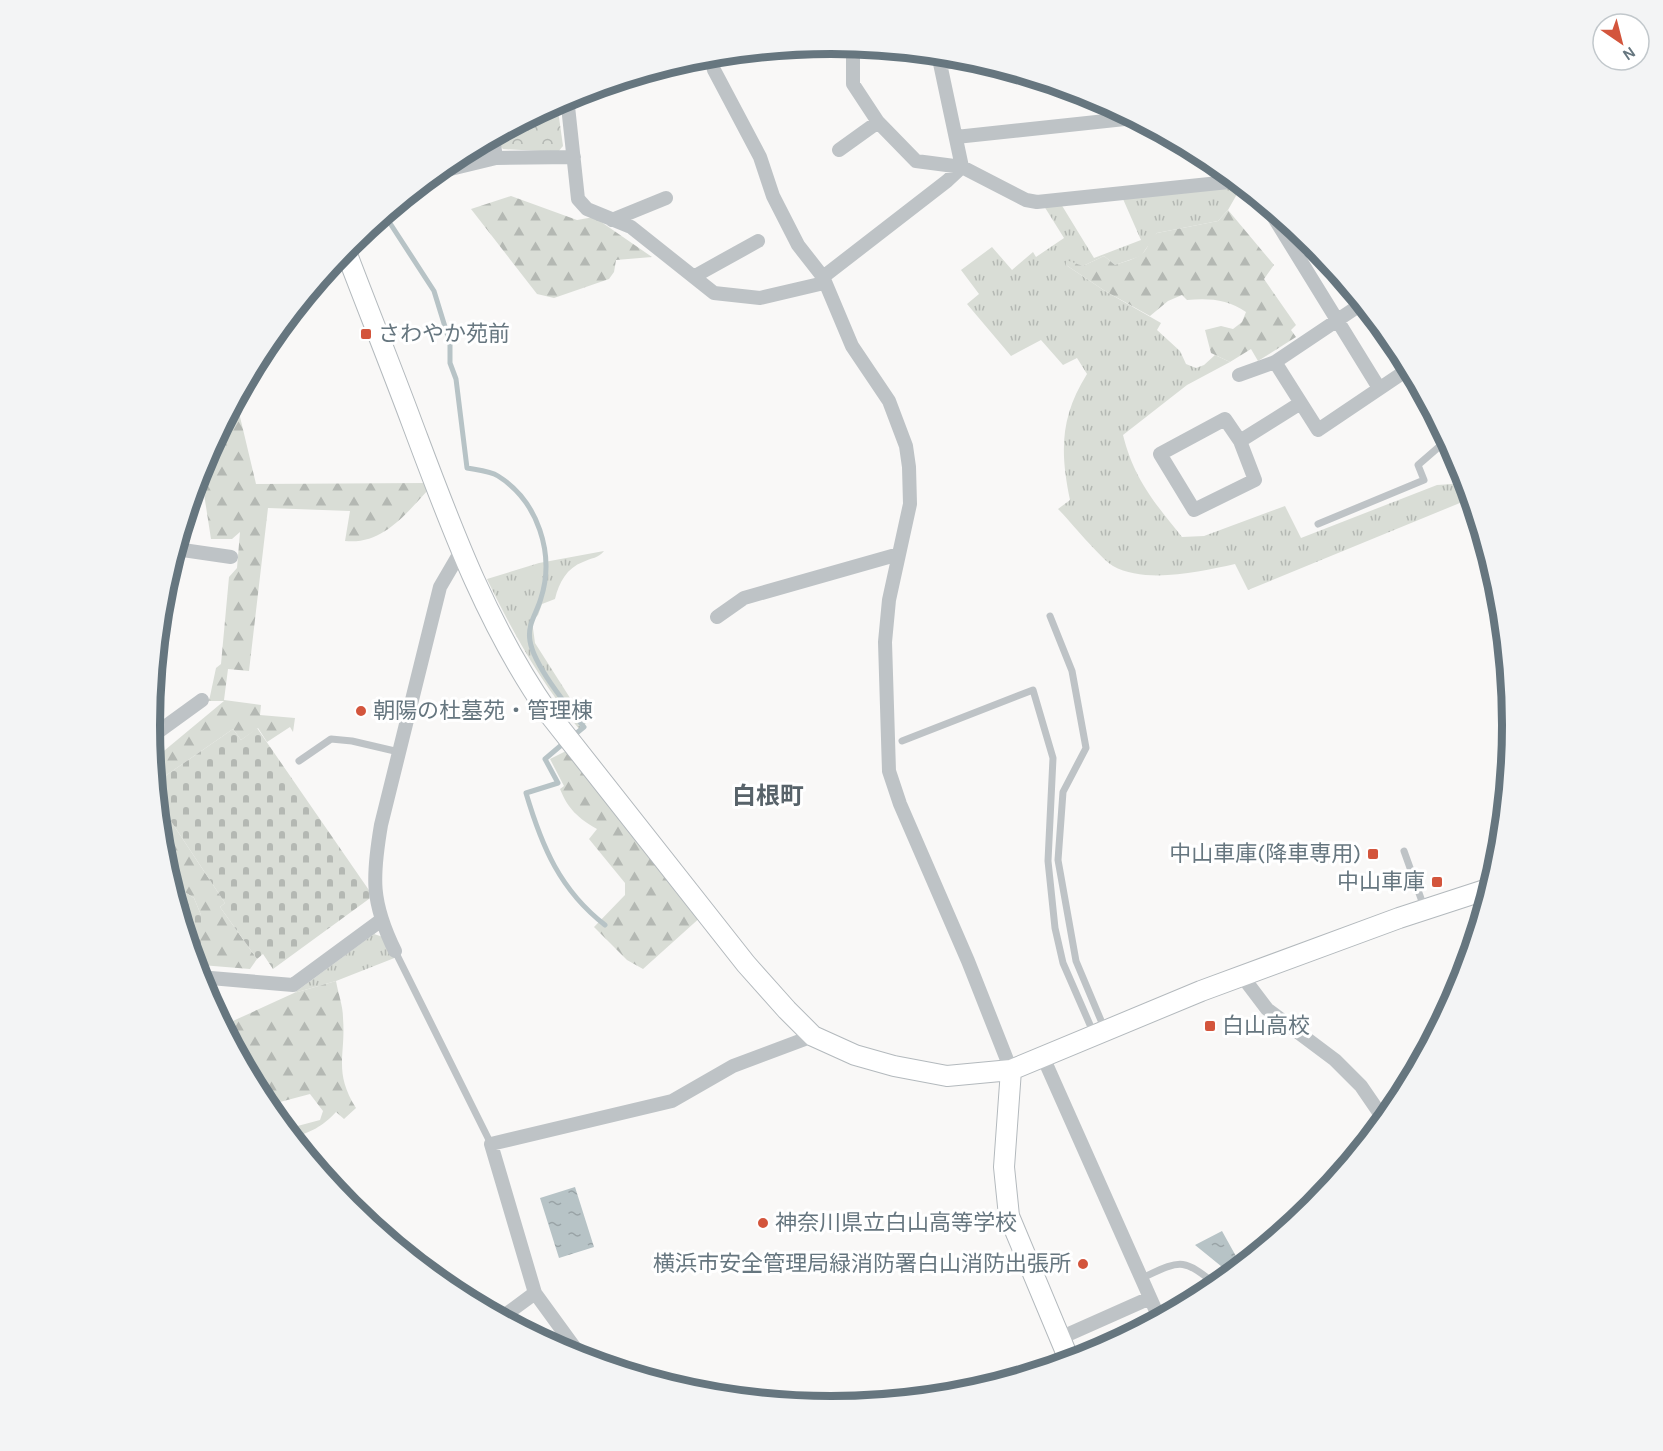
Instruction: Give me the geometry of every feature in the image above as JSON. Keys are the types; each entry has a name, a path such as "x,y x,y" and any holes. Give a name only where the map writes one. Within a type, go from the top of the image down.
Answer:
{"street":[{"path":"853,54 854,84 878,122 916,161 962,167 1026,200 1037,202 1226,182"},
{"path":"940,63 962,167"},
{"path":"713,65 760,157 773,196 798,245 823,280 852,346 889,401 906,446 910,504 889,600 885,642 889,771 900,804 968,961 1011,1070 1004,1167 1005,1195 1009,1216 1067,1354"},
{"path":"568,108 578,199 587,209 631,227 714,293 746,298 760,298 823,280 962,167"},
{"path":"956,137 1120,119"},
{"path":"839,150 878,122"},
{"path":"494,145 496,158"},
{"path":"458,167 496,158 574,157"},
{"path":"612,220 666,198"},
{"path":"1279,226 1380,388"},
{"path":"695,276 758,241"},
{"path":"1295,251 1302,247"},
{"path":"349,259 461,551 502,639 524,678 549,714 746,964 813,1036 855,1055 947,1076 1011,1070 1242,976 1425,909 1482,891"},
{"path":"1239,375 1275,362 1356,307"},
{"path":"1275,362 1299,404 1318,430 1403,373"},
{"path":"1240,441 1299,404"},
{"path":"1225,419 1240,441 1255,480 1194,510 1160,454 1225,419"},
{"path":"184,550 231,557"},
{"path":"395,951 381,921 375,861 399,752 440,587 461,551"},
{"path":"717,617 744,598 899,554"},
{"path":"160,730 202,700"},
{"path":"209,978 293,985 381,921"},
{"path":"1242,976 1267,1009 1335,1060 1360,1086 1379,1114"},
{"path":"573,1345 535,1293 491,1144 672,1101 734,1066 813,1036"},
{"path":"1043,1057 1157,1313"},
{"path":"508,1313 535,1293"},
{"path":"1060,1338 1150,1298"}],"lane":[{"path":"1318,524 1424,480 1418,465 1441,445"},
{"path":"1050,616 1072,671 1086,748 1064,792 1058,860 1076,961 1101,1034"},
{"path":"902,741 1033,690 1053,758 1048,861 1055,927 1063,963 1101,1034"},
{"path":"299,761 331,739 352,741 399,752"},
{"path":"1404,851 1425,909"},
{"path":"395,951 491,1144"},
{"path":"1142,1278 1173,1263 1184,1263 1210,1280"}],"green space":[{"path":"558,113 563,146 558,152 503,149 499,142"},
{"path":"1233,188 1238,192 1228,210 1218,221 1157,233 1141,256 1115,265 1104,256 1083,266 1067,261 1066,265 1105,291 1161,323 1157,330 1180,351 1186,364 1196,368 1204,365 1215,355 1230,362 1187,385 1123,435 1139,477 1182,537 1204,536 1285,506 1301,538 1437,485 1457,484 1464,501 1248,590 1235,564 1189,573 1157,575 1126,571 1108,562 1058,509 1070,500 1064,450 1067,420 1078,390 1087,374 1077,358 1063,365 1041,340 1011,356 967,304 979,294 961,270 992,247 1012,270 1033,252 1036,257 1064,238 1044,206 1061,204 1094,258 1141,240 1123,199"},
{"path":"511,196 577,220 594,217 652,257 616,260 614,272 609,279 554,298 537,294 471,209"},
{"path":"1228,210 1274,265 1264,279 1296,325 1291,330 1296,337 1258,361 1251,349 1230,362 1211,353 1205,330 1221,326 1233,329 1242,322 1246,312 1232,304 1218,300 1187,300 1182,295 1168,301 1150,316 1105,291 1066,265 1066,260 1083,266 1104,256 1115,265 1141,254 1148,246 1149,240 1157,233 1218,221"},
{"path":"239,411 256,484 426,483 428,490 392,526 370,538 358,541 345,541 350,511 268,508 249,671 228,669 224,700 261,705 260,715 295,718 293,732 290,727 267,742 258,728 241,740 233,729 162,778 161,754 224,701 209,701 216,668 221,664 229,577 237,568 240,532 232,539 211,539 203,490"},
{"path":"604,551 597,557 572,568 561,581 555,599 542,604 538,615 532,621 535,643 586,723 579,729 528,657 487,579 539,563"},
{"path":"257,728 373,896 273,969 263,954 257,959 220,907 225,903 166,813 162,778 233,729 241,740"},
{"path":"568,750 703,915 643,969 627,960 594,927 625,895 625,883 589,839 597,829 574,812 560,789 564,786 550,759"},
{"path":"166,814 225,903 220,907 257,959 250,969 205,965 201,955 201,915 194,898 181,889"},
{"path":"181,889 194,898 201,915 201,955"},
{"path":"374,934 383,937 397,957 336,981 294,993"},
{"path":"336,981 343,1013 343,1073 349,1095 356,1108 344,1119 336,1112 326,1122 300,1135 294,1127 320,1120 323,1111 310,1094 276,1103 229,1023 294,993"}],"water":[{"path":"575,1187 594,1247 559,1258 540,1198"},
{"path":"1222,1231 1238,1260 1225,1269 1195,1245"}],"waterway":[{"path":"389,221 434,291 450,343 450,363 456,379 467,468 495,474 512,487 524,499 540,530 546,564 545,581 529,635 533,651 545,674 584,727 573,736"},
{"path":"565,742 545,759 558,783 526,793 546,849 564,882 589,911 605,925"}],"place":[{"name":"さわやか苑前","path":"366,334"},
{"name":"朝陽の杜墓苑・管理棟","path":"361,711"},
{"name":"中山車庫(降車専用)","path":"1373,854"},
{"name":"中山車庫","path":"1437,882"},
{"name":"白山高校","path":"1210,1026"},
{"name":"神奈川県立白山高等学校","path":"763,1223"},
{"name":"横浜市安全管理局緑消防署白山消防出張所","path":"1083,1264"}],"district":[{"name":"白根町","path":"768,796"}]}
